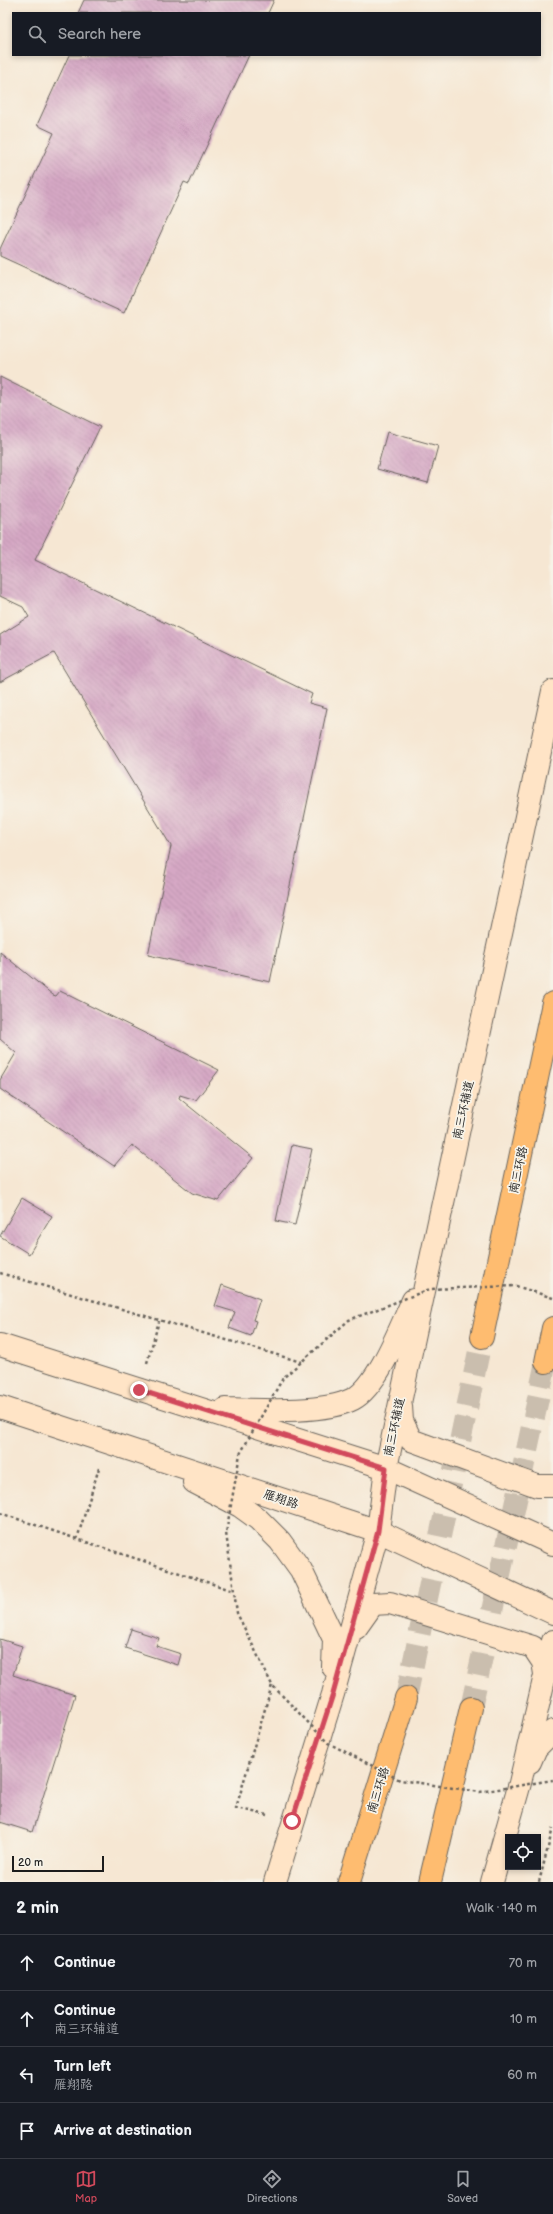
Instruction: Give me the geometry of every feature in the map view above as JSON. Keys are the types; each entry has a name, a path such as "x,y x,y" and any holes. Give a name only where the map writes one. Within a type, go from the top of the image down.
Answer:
{"highway":[{"name":"南三环路","path":"482,1337 553,1003"},
{"path":"546,1362 553,1328"},
{"name":"南三环路","path":"349,1882 406,1698"},
{"path":"430,1882 471,1708"}],"main road":[{"name":"南三环辅道","path":"333,1694 378,1531 386,1468 553,691"},
{"path":"197,1408 279,1411 334,1405 354,1399 366,1388 381,1368 430,1265"},
{"path":"0,1345 386,1468 553,1544"},
{"path":"401,1398 402,1421 411,1440 537,1486 553,1486"},
{"name":"雁翔路","path":"0,1407 378,1531 553,1613"},
{"path":"129,1449 240,1506 258,1519 280,1541 301,1570 334,1639 333,1694 274,1882"},
{"path":"349,1638 373,1604 390,1603 533,1647 543,1662 545,1674"},
{"path":"492,1882 520,1784 553,1641"},
{"path":"520,1784 536,1748 553,1731"}],"path":[{"path":"0,1273 301,1362"},
{"path":"553,1298 516,1286 430,1289 349,1320 283,1378 240,1454 226,1533 236,1613 272,1686 328,1743 400,1780 480,1792 553,1780"},
{"path":"139,1390 159,1321"},
{"path":"77,1539 108,1442"},
{"path":"0,1513 234,1591"},
{"path":"272,1686 236,1808 292,1821"},
{"path":"539,1882 553,1828"}],"building":[{"path":"84,0 274,0 268,12 78,12"},
{"path":"69,56 249,56 189,184 184,182 124,313 0,256 0,249 54,133 37,125"},
{"path":"0,377 100,427 35,560 312,694 309,703 327,708 270,982 148,955 171,846 54,653 0,682 0,635 29,617 23,607 0,596"},
{"path":"387,432 438,446 428,483 377,469"},
{"path":"0,952 53,995 56,996 60,991 219,1070 196,1100 180,1095 179,1098 253,1158 218,1201 192,1193 132,1145 114,1166 0,1089 0,1080 16,1053 0,1039"},
{"path":"292,1145 312,1149 295,1225 276,1221"},
{"path":"22,1198 52,1216 29,1254 0,1236"},
{"path":"222,1285 260,1299 253,1320 256,1321 251,1336 229,1328 235,1312 215,1306"},
{"path":"131,1629 159,1638 156,1646 181,1654 178,1665 125,1648"},
{"path":"0,1639 22,1646 13,1675 75,1695 32,1832 0,1822"}],"tunnel":[{"path":"406,1698 482,1337"},
{"path":"471,1708 546,1362"}],"route":[{"path":"139,1390 386,1468 378,1531 333,1694 292,1821"}]}
